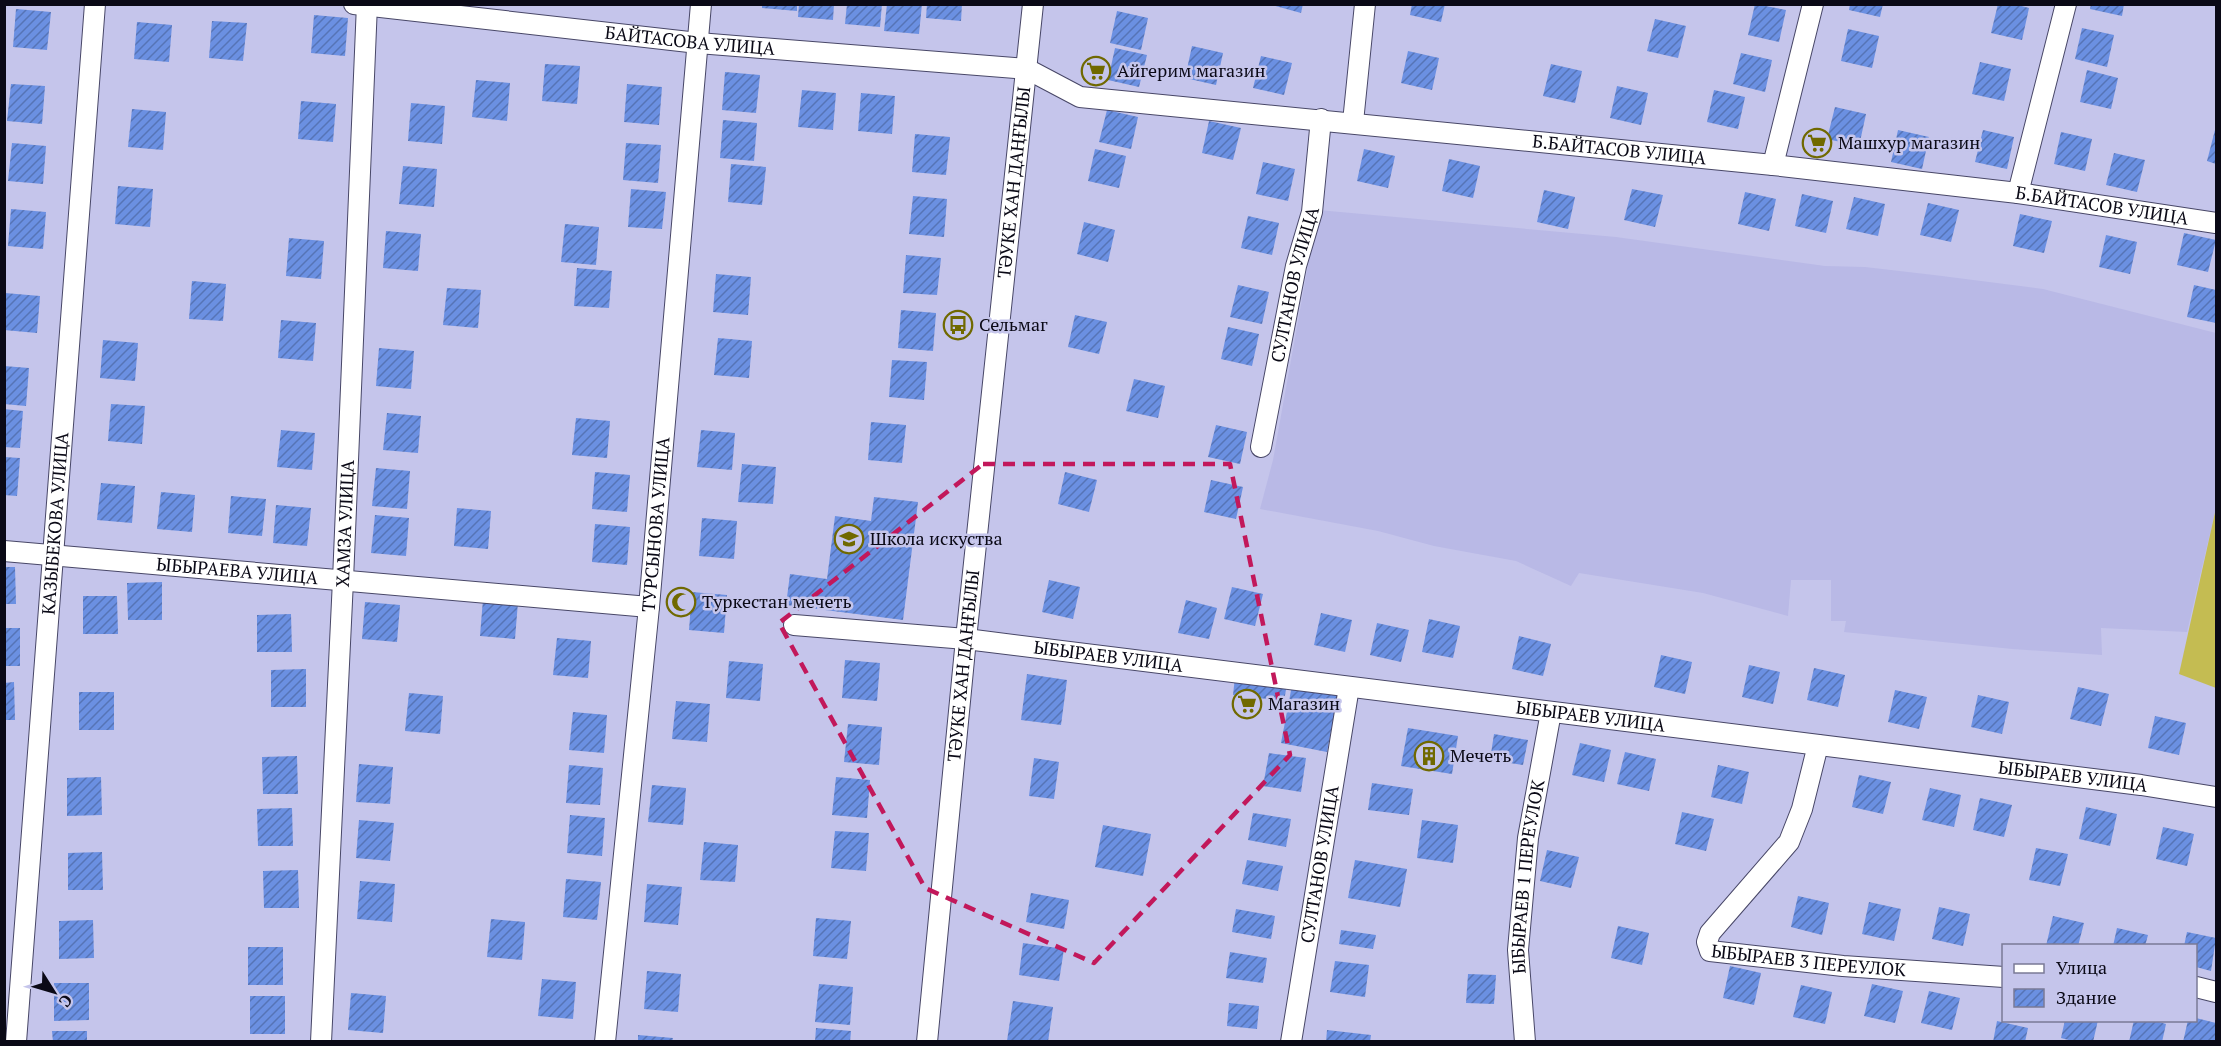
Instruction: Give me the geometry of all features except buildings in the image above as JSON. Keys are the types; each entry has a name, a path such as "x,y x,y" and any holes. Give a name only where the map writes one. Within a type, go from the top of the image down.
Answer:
{"street":[{"name":"КАЗЫБЕКОВА УЛИЦА","path":"16,1041 95,4"},
{"name":"ТУРСЫНОВА УЛИЦА","path":"604,1041 649,607 700,4"},
{"name":"ТӘУКЕ ХАН ДАҢҒЫЛЫ","path":"927,1041 966,639 1034,4"},
{"path":"1353,123 1365,4"},
{"path":"1773,165 1813,4"},
{"path":"2018,193 2066,4"},
{"name":"БАЙТАСОВА УЛИЦА","path":"363,5 698,43 1027,69"},
{"name":"ХАМЗА УЛИЦА","path":"321,1041 343,580 363,5"},
{"name":"Б.БАЙТАСОВ УЛИЦА","path":"1027,69 1080,97 1773,165 2018,193 2217,224"},
{"name":"СУЛТАНОВ УЛИЦА","path":"1261,447 1296,266 1312,212 1321,119"},
{"name":"ЫБЫРАЕВА УЛИЦА","path":"4,551 649,607"},
{"name":"ЫБЫРАЕВ УЛИЦА","path":"794,625 966,639 2129,784 2217,797"},
{"name":"СУЛТАНОВ УЛИЦА","path":"1291,1041 1349,687"},
{"name":"ЫБЫРАЕВ 1 ПЕРЕУЛОК","path":"1526,1041 1518,950 1528,838 1551,712"},
{"name":"ЫБЫРАЕВ 3 ПЕРЕУЛОК","path":"1818,745 1802,809 1789,842 1710,933 1707,942 1710,951 1843,966 2002,977"},
{"path":"2197,987 2217,992"}],"highlighted area":[{"path":"983,464 1230,464 1290,755 1094,963 925,888 779,623"}],"shaded area":[{"path":"1318,210 1616,237 1825,266 1865,267 2043,289 2216,333 2216,508 2187,632 2101,628 2102,655 2012,649 1844,632 1846,621 1831,621 1831,580 1791,580 1788,616 1703,593 1579,573 1571,586 1516,561 1434,546 1378,531 1260,509 1273,460"},
{"path":"2216,508 2216,688 2179,674"}],"place":[{"name":"Айгерим магазин","path":"1096,71"},
{"name":"Машхур магазин","path":"1817,143"},
{"name":"Сельмаг","path":"958,325"},
{"name":"Школа искуства","path":"849,539"},
{"name":"Туркестан мечеть","path":"681,602"},
{"name":"Магазин","path":"1247,704"},
{"name":"Мечеть","path":"1429,756"}]}
